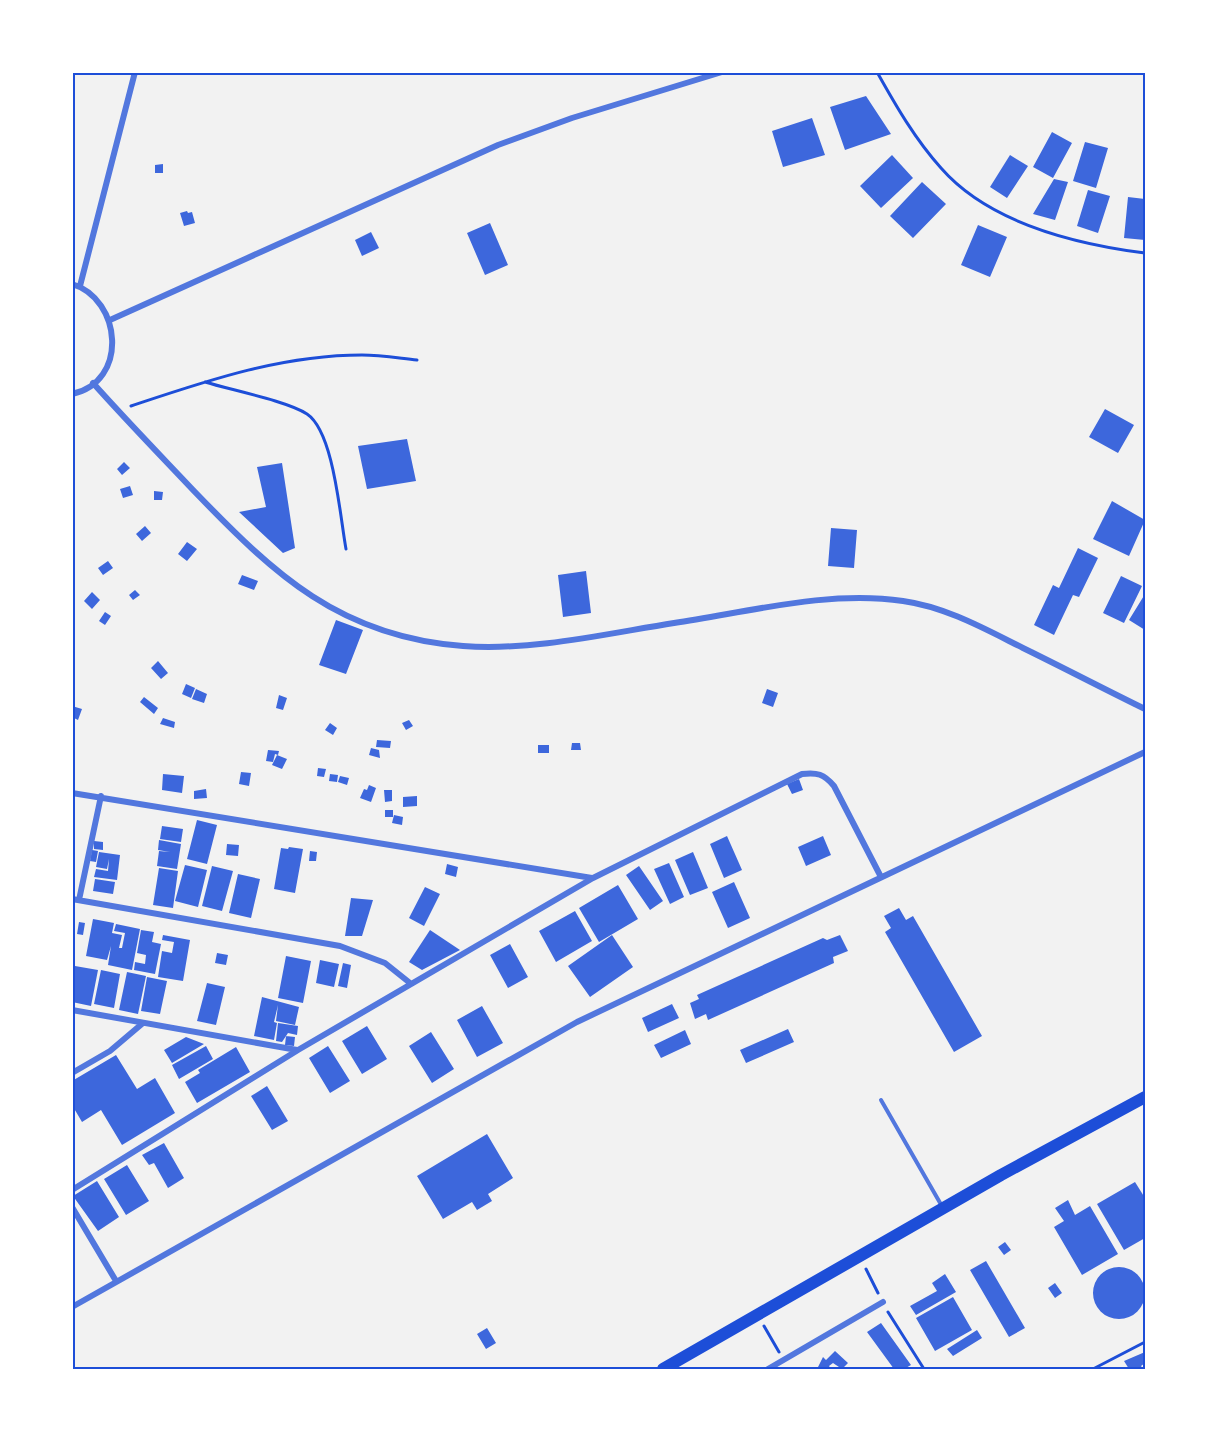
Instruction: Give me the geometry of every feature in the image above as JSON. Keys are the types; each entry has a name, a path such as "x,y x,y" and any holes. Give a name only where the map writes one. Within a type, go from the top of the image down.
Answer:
{"main road":[{"path":"663,1369 943,1208 1145,1097"}],"street":[{"path":"80,286 135,72"},
{"path":"110,320 498,145 572,118 722,72"},
{"path":"72,284 80,286 98,300 110,320 113,337 111,354 104,370 93,383 72,394"},
{"path":"93,383 117,411 253,552 298,589 350,618 405,637 463,646 522,645 821,600 863,597 894,600 945,612 1145,709"},
{"path":"72,1307 577,1022 1145,752"},
{"path":"72,1190 410,983 594,878 802,774 814,772 826,776 834,786 881,877"},
{"path":"72,793 594,878"},
{"path":"100,796 76,899 340,946 385,963 410,983"},
{"path":"72,1010 298,1050"},
{"path":"72,1073 110,1051 142,1023"},
{"path":"72,1207 116,1281"},
{"path":"768,1369 883,1302"}],"lane":[{"path":"881,1100 943,1208"}],"path":[{"path":"877,72 906,123 942,170 985,206 1049,232 1113,249 1145,253"},
{"path":"117,411 204,382 273,364 333,356 363,355 417,360"},
{"path":"204,382 298,410 318,425 327,442 346,549"},
{"path":"757,1314 784,1360"},
{"path":"1093,1369 1145,1342"}],"building":[{"path":"866,96 891,134 845,150 830,107"},
{"path":"812,118 825,155 783,167 772,131"},
{"path":"1052,132 1072,143 1053,178 1033,167"},
{"path":"1085,142 1108,148 1096,188 1073,181"},
{"path":"892,155 913,178 881,208 860,186"},
{"path":"1010,155 1028,166 1007,198 990,187"},
{"path":"163,164 163,173 155,173 155,165"},
{"path":"1054,179 1068,182 1055,220 1033,214"},
{"path":"922,182 946,204 913,238 890,216"},
{"path":"1088,190 1110,196 1098,233 1077,226"},
{"path":"1128,197 1145,199 1145,240 1124,238"},
{"path":"192,212 195,223 184,226 180,213"},
{"path":"490,223 508,265 485,275 467,233"},
{"path":"978,225 1007,237 990,277 961,265"},
{"path":"371,232 379,248 362,256 355,240"},
{"path":"1105,409 1134,425 1118,453 1089,437"},
{"path":"407,439 416,481 367,489 358,446"},
{"path":"124,462 130,468 122,475 117,469"},
{"path":"282,463 295,548 283,553 239,512 266,507 257,467"},
{"path":"130,486 133,495 123,498 120,489"},
{"path":"154,491 163,492 162,500 154,500"},
{"path":"1112,501 1145,520 1129,556 1093,539"},
{"path":"145,526 151,533 142,541 136,534"},
{"path":"831,528 857,530 854,568 828,566"},
{"path":"187,542 197,549 187,561 178,554"},
{"path":"1078,548 1098,558 1079,597 1073,595 1054,635 1034,625 1053,585 1059,588"},
{"path":"108,561 113,568 103,575 98,568"},
{"path":"586,571 591,613 563,617 558,575"},
{"path":"242,575 258,581 254,590 238,584"},
{"path":"1121,576 1142,586 1124,623 1103,613"},
{"path":"135,590 140,595 133,600 129,595"},
{"path":"92,592 100,600 92,609 84,601"},
{"path":"1145,594 1145,630 1129,620"},
{"path":"105,612 111,616 105,625 99,621"},
{"path":"336,620 363,630 346,674 319,665"},
{"path":"158,661 168,673 161,679 151,668"},
{"path":"186,684 195,688 191,698 182,694"},
{"path":"196,689 207,694 204,703 192,699"},
{"path":"767,689 778,693 773,707 762,703"},
{"path":"279,695 287,698 283,710 276,708"},
{"path":"144,697 158,708 154,714 140,702"},
{"path":"72,706 82,709 78,720 72,717"},
{"path":"163,718 175,722 174,728 160,724"},
{"path":"409,720 413,726 406,730 402,723"},
{"path":"330,723 337,728 333,735 325,730"},
{"path":"377,740 391,741 390,748 376,747"},
{"path":"572,743 580,743 581,750 571,750"},
{"path":"538,745 549,745 549,753 538,753"},
{"path":"371,748 379,750 380,758 369,755"},
{"path":"268,750 279,751 278,755 275,754 273,762 266,761"},
{"path":"277,755 287,759 282,769 272,765"},
{"path":"318,768 326,769 324,777 317,776"},
{"path":"241,772 251,773 249,786 239,784"},
{"path":"163,774 184,776 182,793 162,790"},
{"path":"330,774 338,775 337,782 329,781"},
{"path":"340,776 349,778 347,785 338,782"},
{"path":"799,779 803,790 792,794 787,784"},
{"path":"369,785 376,788 371,802 360,798 364,789 367,790"},
{"path":"206,789 207,798 194,799 194,791"},
{"path":"384,790 392,790 392,801 385,802"},
{"path":"417,796 417,806 403,807 403,797"},
{"path":"385,810 393,810 393,817 385,817"},
{"path":"394,815 403,817 402,825 392,823"},
{"path":"197,820 217,825 207,864 187,859"},
{"path":"162,826 183,829 181,842 160,839"},
{"path":"727,836 742,870 724,878 710,844"},
{"path":"823,836 831,855 806,866 798,847"},
{"path":"159,840 181,844 177,869 157,866 159,851 170,852 158,850"},
{"path":"94,841 103,842 103,850 94,849"},
{"path":"227,844 239,845 238,856 226,855"},
{"path":"289,847 303,849 295,893 274,889 281,848 288,849"},
{"path":"92,850 98,851 96,862 90,861"},
{"path":"310,851 317,852 316,861 309,861"},
{"path":"99,852 120,855 117,880 94,877 96,869 108,871 109,859 107,869 96,867"},
{"path":"693,852 708,888 690,895 675,860"},
{"path":"669,863 684,897 670,904 654,869"},
{"path":"447,864 458,867 456,877 445,874"},
{"path":"185,865 207,870 198,907 175,901"},
{"path":"212,866 233,871 222,911 202,906"},
{"path":"639,866 663,901 650,910 626,875"},
{"path":"159,868 178,871 173,908 153,905"},
{"path":"238,874 260,879 251,918 229,913"},
{"path":"95,879 115,882 113,894 93,891"},
{"path":"734,882 750,918 728,928 712,892"},
{"path":"618,885 638,919 599,942 579,908"},
{"path":"425,887 440,894 424,926 409,918"},
{"path":"351,898 373,900 362,936 345,936"},
{"path":"899,908 906,920 913,916 982,1036 954,1052 885,932 891,928 884,916"},
{"path":"575,911 592,941 556,962 539,931"},
{"path":"93,919 114,923 112,933 122,935 119,948 122,948 125,933 114,931 116,924 140,929 132,970 108,965 111,946 107,960 86,956"},
{"path":"79,922 85,923 83,935 77,934"},
{"path":"141,930 154,932 152,942 161,944 155,974 134,970 135,962 145,964 146,955 137,953"},
{"path":"430,930 460,950 422,970 409,962"},
{"path":"163,935 190,940 183,981 158,977 162,951 172,953 174,942 162,940"},
{"path":"612,935 633,967 590,997 568,966"},
{"path":"840,935 848,951 833,957 834,963 708,1020 706,1014 695,1019 690,1003 699,999 697,995 823,938 827,940"},
{"path":"510,944 528,977 508,988 490,955"},
{"path":"217,953 228,955 226,965 215,963"},
{"path":"286,956 311,961 303,1003 278,998"},
{"path":"320,960 339,964 334,987 316,983"},
{"path":"343,963 351,965 347,988 338,986"},
{"path":"75,966 98,970 91,1006 72,1002"},
{"path":"101,970 120,974 114,1008 94,1004"},
{"path":"127,972 146,976 138,1014 119,1010"},
{"path":"147,977 167,981 160,1014 141,1011"},
{"path":"207,983 225,987 216,1025 197,1021"},
{"path":"262,997 299,1007 295,1025 276,1021 278,1005 274,1022 277,1023 274,1040 254,1036"},
{"path":"672,1004 679,1018 648,1032 642,1018"},
{"path":"482,1006 503,1043 477,1057 457,1020"},
{"path":"278,1023 298,1026 297,1035 288,1033 282,1042 276,1041"},
{"path":"367,1026 387,1059 362,1074 342,1041"},
{"path":"788,1029 794,1042 746,1063 740,1050"},
{"path":"685,1030 691,1044 661,1058 654,1045"},
{"path":"431,1032 454,1069 432,1083 409,1046"},
{"path":"286,1036 295,1037 294,1046 285,1045"},
{"path":"186,1037 204,1044 172,1063 164,1050"},
{"path":"206,1046 213,1059 179,1079 172,1065"},
{"path":"328,1046 350,1081 330,1093 309,1058"},
{"path":"236,1047 250,1072 197,1103 185,1082 200,1073 198,1070"},
{"path":"116,1055 137,1089 155,1078 175,1113 122,1145 101,1110 82,1122 72,1105 72,1081"},
{"path":"267,1086 288,1121 272,1130 251,1096"},
{"path":"487,1134 513,1178 488,1194 492,1201 477,1210 472,1202 443,1219 417,1176"},
{"path":"164,1143 184,1178 168,1188 154,1163 149,1165 142,1155"},
{"path":"127,1165 149,1201 126,1215 104,1179"},
{"path":"97,1181 119,1217 98,1231 73,1196"},
{"path":"1135,1182 1145,1198 1145,1238 1124,1250 1097,1204"},
{"path":"1068,1200 1075,1215 1090,1206 1118,1254 1082,1275 1054,1227 1064,1221 1055,1208"},
{"path":"1005,1242 1011,1250 1004,1255 998,1247"},
{"path":"986,1261 1025,1328 1009,1337 970,1270"},
{"path":"1119,1267 1129,1269 1137,1275 1143,1283 1145,1293 1143,1303 1137,1311 1129,1317 1119,1319 1109,1317 1101,1311 1095,1303 1093,1293 1095,1283 1101,1275 1109,1269"},
{"path":"945,1274 956,1292 916,1315 910,1306 937,1291 932,1283"},
{"path":"1055,1283 1062,1293 1055,1298 1048,1288"},
{"path":"953,1297 972,1330 935,1351 916,1318"},
{"path":"881,1323 911,1365 904,1369 894,1369 867,1332"},
{"path":"487,1328 496,1343 486,1349 477,1334"},
{"path":"977,1330 982,1338 953,1356 947,1349"},
{"path":"835,1351 848,1363 842,1369 833,1363 829,1366 831,1369 817,1369 823,1357 826,1360"},
{"path":"1145,1352 1145,1363 1141,1366 1143,1369 1129,1369 1124,1361"}]}
